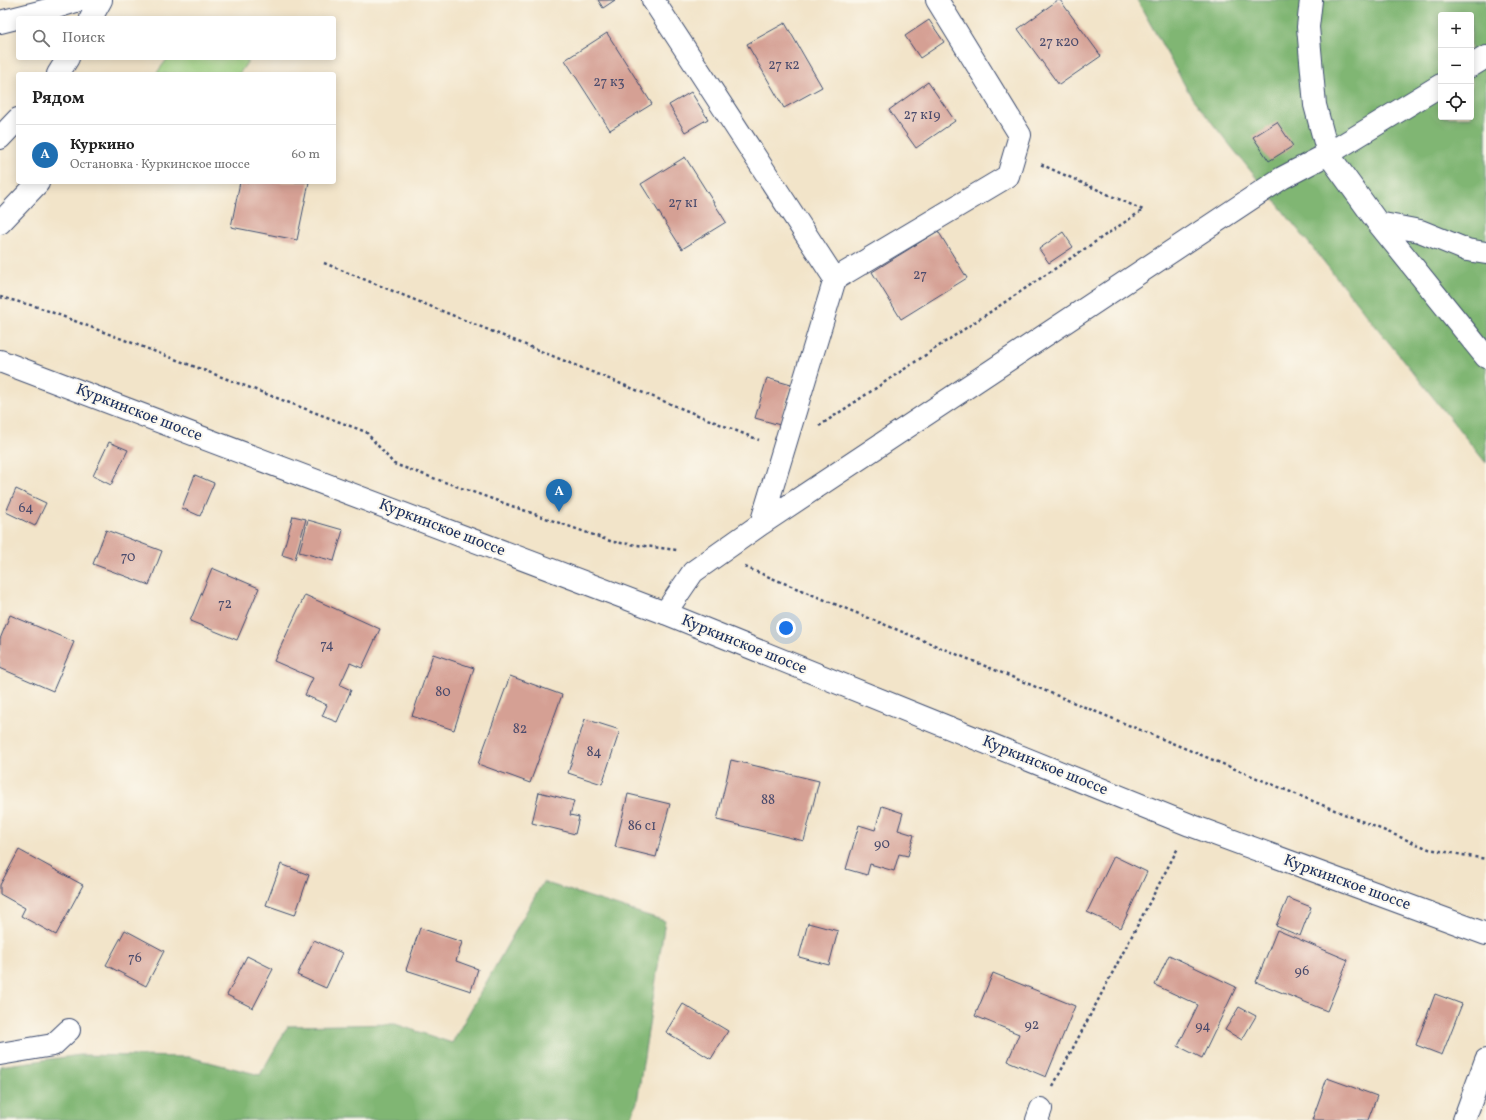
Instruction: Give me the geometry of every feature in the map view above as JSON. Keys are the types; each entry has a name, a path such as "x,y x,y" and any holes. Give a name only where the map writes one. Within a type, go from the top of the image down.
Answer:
{"main road":[{"path":"24,16 79,0"},
{"path":"92,16 101,0"},
{"path":"653,0 835,279"},
{"path":"761,524 835,279 1008,176 1020,135 937,0"},
{"path":"1311,0 1308,27 1315,105 1328,154 1378,223 1486,356"},
{"path":"0,22 16,18"},
{"path":"1474,64 1486,57"},
{"path":"59,72 67,60"},
{"path":"665,613 693,572 761,524 1282,178 1328,154 1438,87"},
{"path":"0,138 16,121"},
{"path":"0,223 36,184"},
{"path":"1378,223 1420,231 1467,250 1486,253"},
{"name":"Куркинское шоссе","path":"0,361 665,613 1190,825 1486,934"},
{"path":"0,1054 53,1045 69,1030"},
{"path":"1464,1120 1486,1060"}],"path":[{"path":"324,263 784,450 1143,210 1015,152"},
{"path":"0,297 38,307 366,432 394,464 613,542 717,556 1429,849 1486,859"},
{"path":"1039,1114 1190,825"}],"green space":[{"path":"1137,0 1486,0 1486,463 1192,98"},
{"path":"166,60 248,61 240,72 158,72"},
{"path":"543,882 665,921 637,1102 630,1120 0,1120 0,1066 80,1055 189,1057 260,1075 288,1026 395,1024 452,1043"}],"building":[{"path":"598,0 615,0 603,8"},
{"path":"1060,0 1101,56 1059,85 1018,29"},
{"path":"929,20 944,42 920,58 905,36"},
{"path":"785,23 822,87 784,108 747,44"},
{"path":"607,33 652,104 610,130 565,60"},
{"path":"928,82 955,121 916,148 889,110"},
{"path":"691,92 708,119 685,132 669,105"},
{"path":"1277,122 1293,146 1269,161 1253,137"},
{"path":"685,157 726,222 682,249 641,184"},
{"path":"240,184 309,184 297,240 231,227"},
{"path":"938,231 967,278 901,319 872,272"},
{"path":"1063,232 1073,247 1049,263 1039,249"},
{"path":"767,378 791,385 780,425 755,418"},
{"path":"109,442 128,450 111,485 93,476"},
{"path":"195,475 214,483 200,516 182,508"},
{"path":"16,489 46,503 35,526 6,512"},
{"path":"293,516 306,519 295,559 282,555"},
{"path":"308,520 343,530 334,561 299,552"},
{"path":"106,530 162,551 149,585 93,564"},
{"path":"212,568 259,588 237,640 190,621"},
{"path":"305,595 380,629 362,668 350,663 340,685 351,690 337,722 322,716 327,705 305,695 313,678 274,661"},
{"path":"10,615 74,642 53,691 0,668 0,639"},
{"path":"433,654 474,668 454,730 412,716"},
{"path":"510,676 562,695 530,783 478,764"},
{"path":"585,719 620,730 602,784 568,773"},
{"path":"731,760 819,781 804,841 717,820"},
{"path":"539,792 574,801 570,815 579,817 575,834 532,823"},
{"path":"628,794 670,804 656,857 615,847"},
{"path":"882,806 903,813 898,830 914,835 908,856 899,854 894,871 870,864 867,875 846,869 859,825 875,830"},
{"path":"19,850 83,885 56,935 21,916 25,908 0,894 0,885"},
{"path":"1114,856 1147,872 1121,928 1087,912"},
{"path":"281,864 309,875 295,915 266,905"},
{"path":"1288,898 1311,907 1300,936 1276,926"},
{"path":"808,923 838,931 829,965 799,957"},
{"path":"420,928 462,942 456,961 478,969 471,991 406,970"},
{"path":"125,930 164,951 146,986 106,965"},
{"path":"1277,930 1348,960 1327,1011 1256,982"},
{"path":"314,940 342,953 326,988 297,975"},
{"path":"1169,955 1236,987 1202,1058 1178,1046 1198,1005 1155,985"},
{"path":"247,956 273,969 253,1008 227,995"},
{"path":"993,973 1075,1006 1046,1077 1008,1061 1019,1034 975,1016"},
{"path":"1435,994 1462,1004 1442,1055 1416,1045"},
{"path":"683,1004 728,1031 711,1059 666,1032"},
{"path":"1239,1007 1256,1016 1242,1040 1225,1030"},
{"path":"1327,1078 1377,1096 1368,1120 1312,1120"}],"place":[{"name":"Куркино","path":"559,512"}]}
